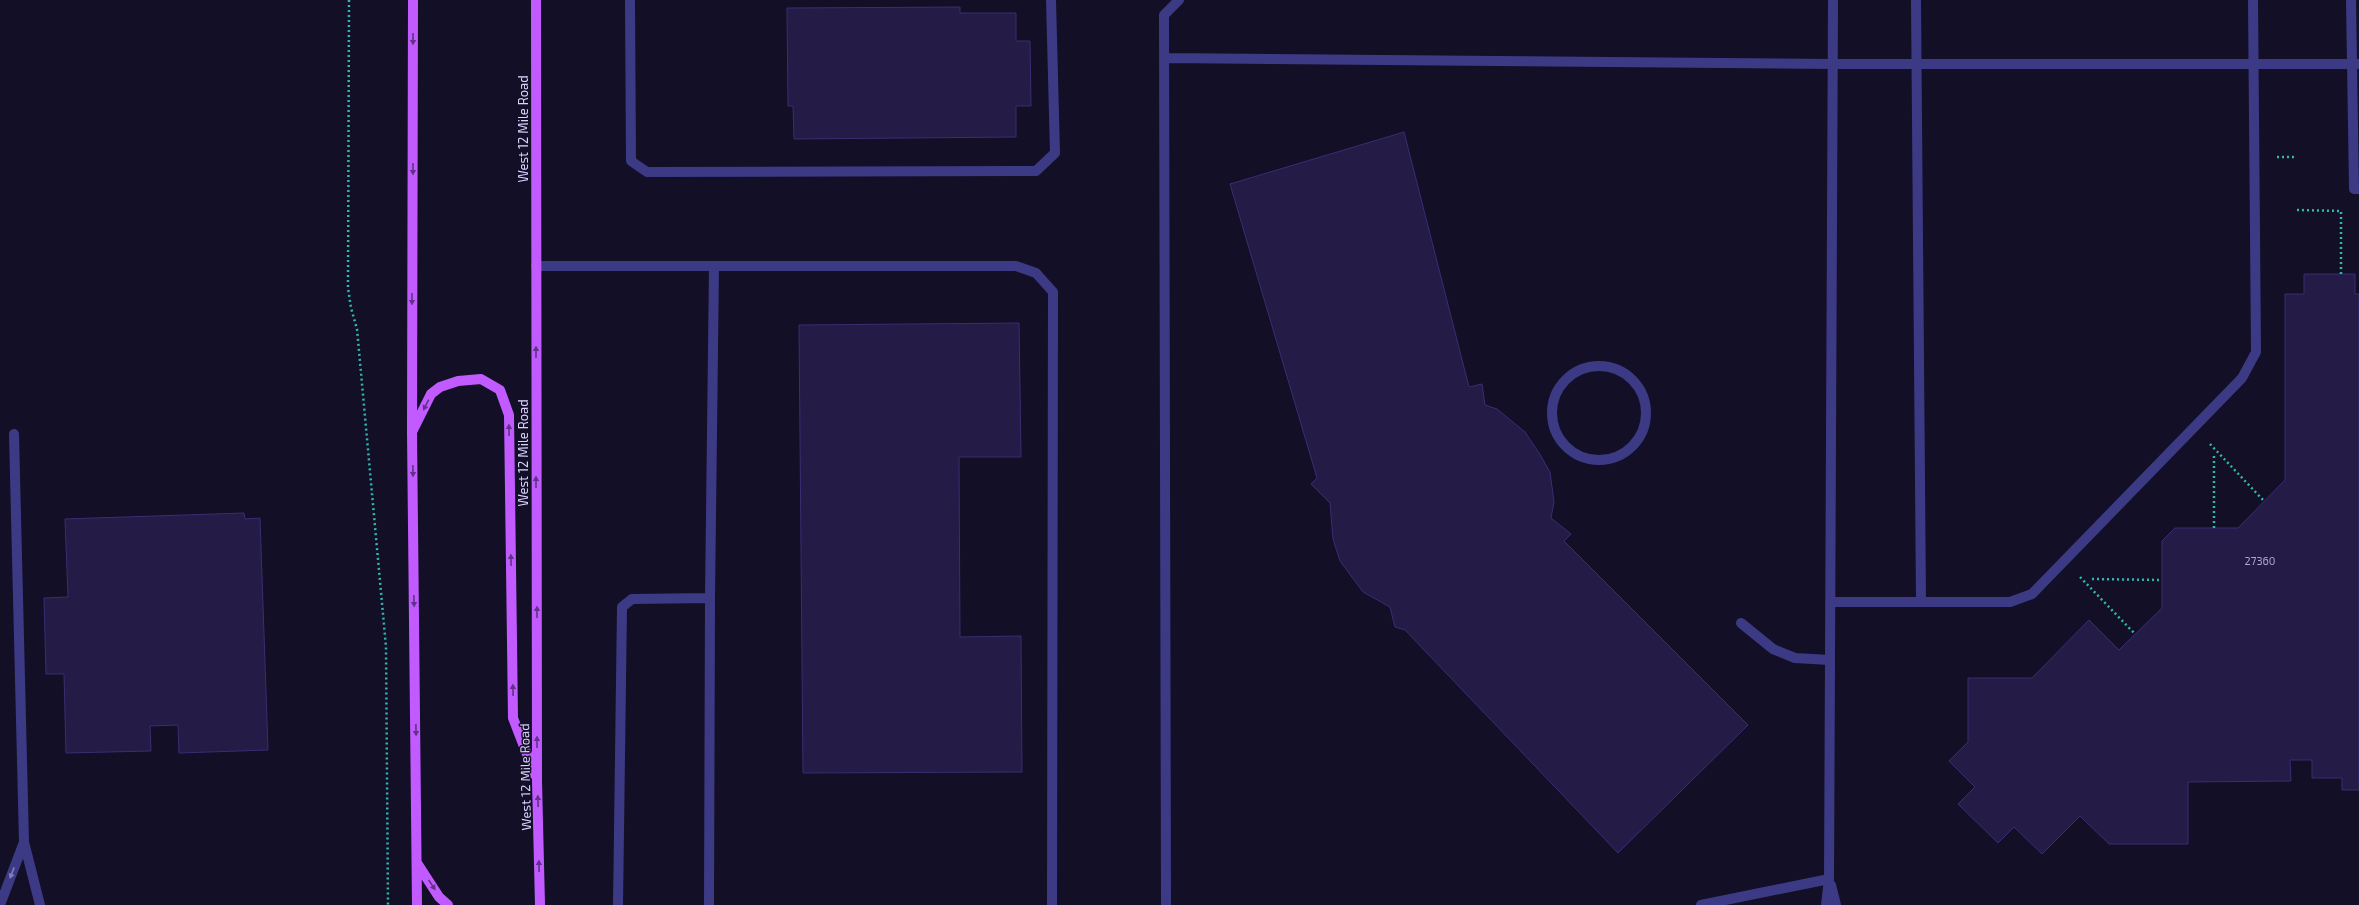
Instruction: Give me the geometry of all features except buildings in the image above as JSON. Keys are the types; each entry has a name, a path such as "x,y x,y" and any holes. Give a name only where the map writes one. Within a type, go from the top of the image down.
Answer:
{"main road":[{"path":"413,0 412,432 417,905"},
{"name":"West 12 Mile Road","path":"536,0 537,781 540,905"},
{"path":"412,432 431,394 440,387 458,380 480,379 500,390 509,415 513,718 537,781"},
{"path":"417,864 440,897 448,905"}],"lane":[{"path":"630,0 631,160 647,172 1036,171 1055,153 1051,0"},
{"path":"1166,905 1164,15 1178,0"},
{"path":"1826,905 1829,879 1833,0"},
{"path":"1916,0 1921,602"},
{"path":"1830,602 2010,602 2032,594 2242,378 2256,352 2254,0"},
{"path":"2351,0 2355,64 2354,189 2359,189"},
{"path":"1165,58 1917,65 2355,64"},
{"path":"536,266 1016,266 1036,273 1053,292 1052,905"},
{"path":"709,905 710,598 714,266"},
{"path":"1608,366 1625,373 1638,386 1645,403 1646,421 1639,439 1626,452 1609,459 1590,460 1573,453 1560,440 1553,423 1553,405 1559,388 1572,374 1589,367 1608,366"},
{"path":"14,434 24,842 40,905"},
{"path":"618,905 622,607 632,599 710,598"},
{"path":"1741,623 1773,649 1795,658 1830,660"},
{"path":"0,905 24,842"},
{"path":"1701,905 1829,879"},
{"path":"1829,879 1836,905"}],"path":[{"path":"349,0 348,288 351,308 357,329 386,647 388,905"},
{"path":"2297,210 2341,211 2341,274"},
{"path":"2194,427 2264,501"},
{"path":"2214,456 2214,528"},
{"path":"2064,561 2135,634"},
{"path":"2092,579 2162,580"}]}
